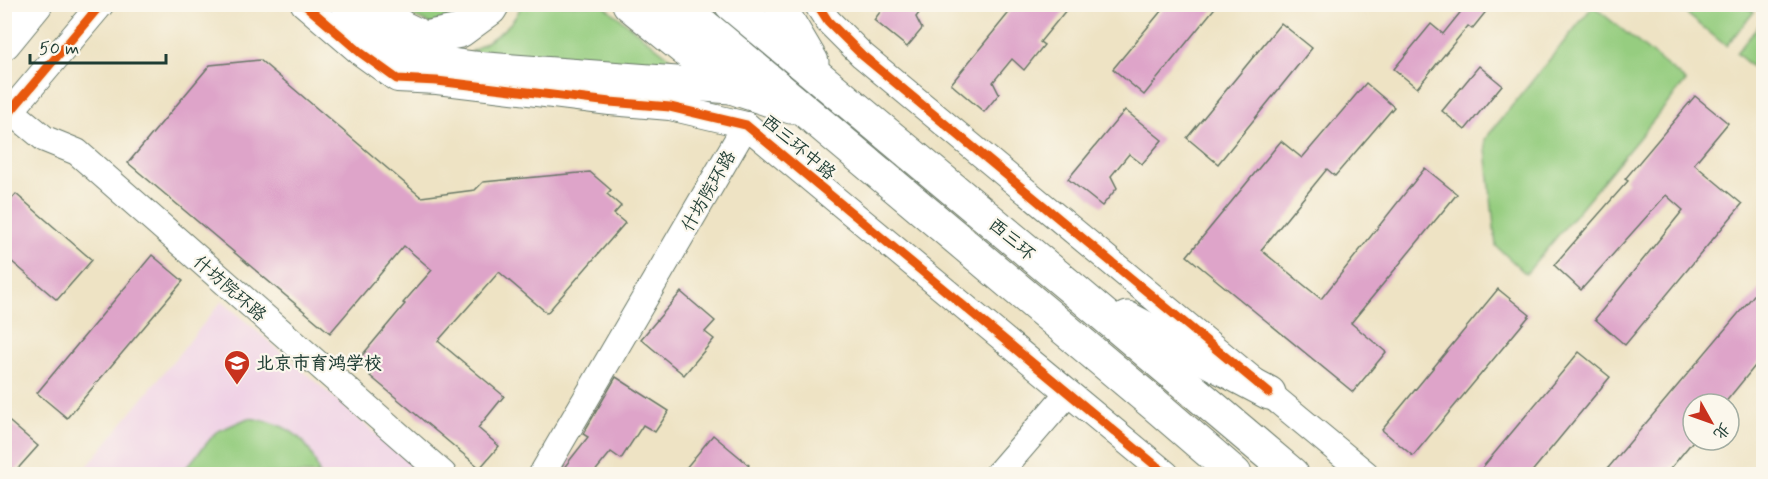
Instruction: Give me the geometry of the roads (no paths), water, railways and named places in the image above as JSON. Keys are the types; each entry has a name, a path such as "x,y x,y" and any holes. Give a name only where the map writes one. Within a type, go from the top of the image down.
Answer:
{"highway":[{"path":"4,43 36,4"},
{"path":"347,4 392,42 422,61 474,68 731,87 807,112"},
{"path":"372,4 403,28 424,38 460,31 490,9 492,4"},
{"path":"629,4 731,87"},
{"name":"西三环","path":"678,4 1235,474"},
{"name":"西三环","path":"731,4 1292,474"},
{"path":"779,7 823,81"},
{"path":"1073,289 1269,393"},
{"path":"1154,404 1212,474"}],"street":[{"path":"8,115 101,4"},
{"name":"西三环中路","path":"304,4 397,79 437,81 670,107 746,125 1166,474"},
{"path":"817,4 828,21 862,56 1366,474"},
{"name":"什坊院环路","path":"8,115 45,139 77,152 443,474"},
{"name":"什坊院环路","path":"542,474 746,125"},
{"path":"998,474 1068,393"}],"place":[{"name":"北京市育鸿学校","path":"237,386"}]}
